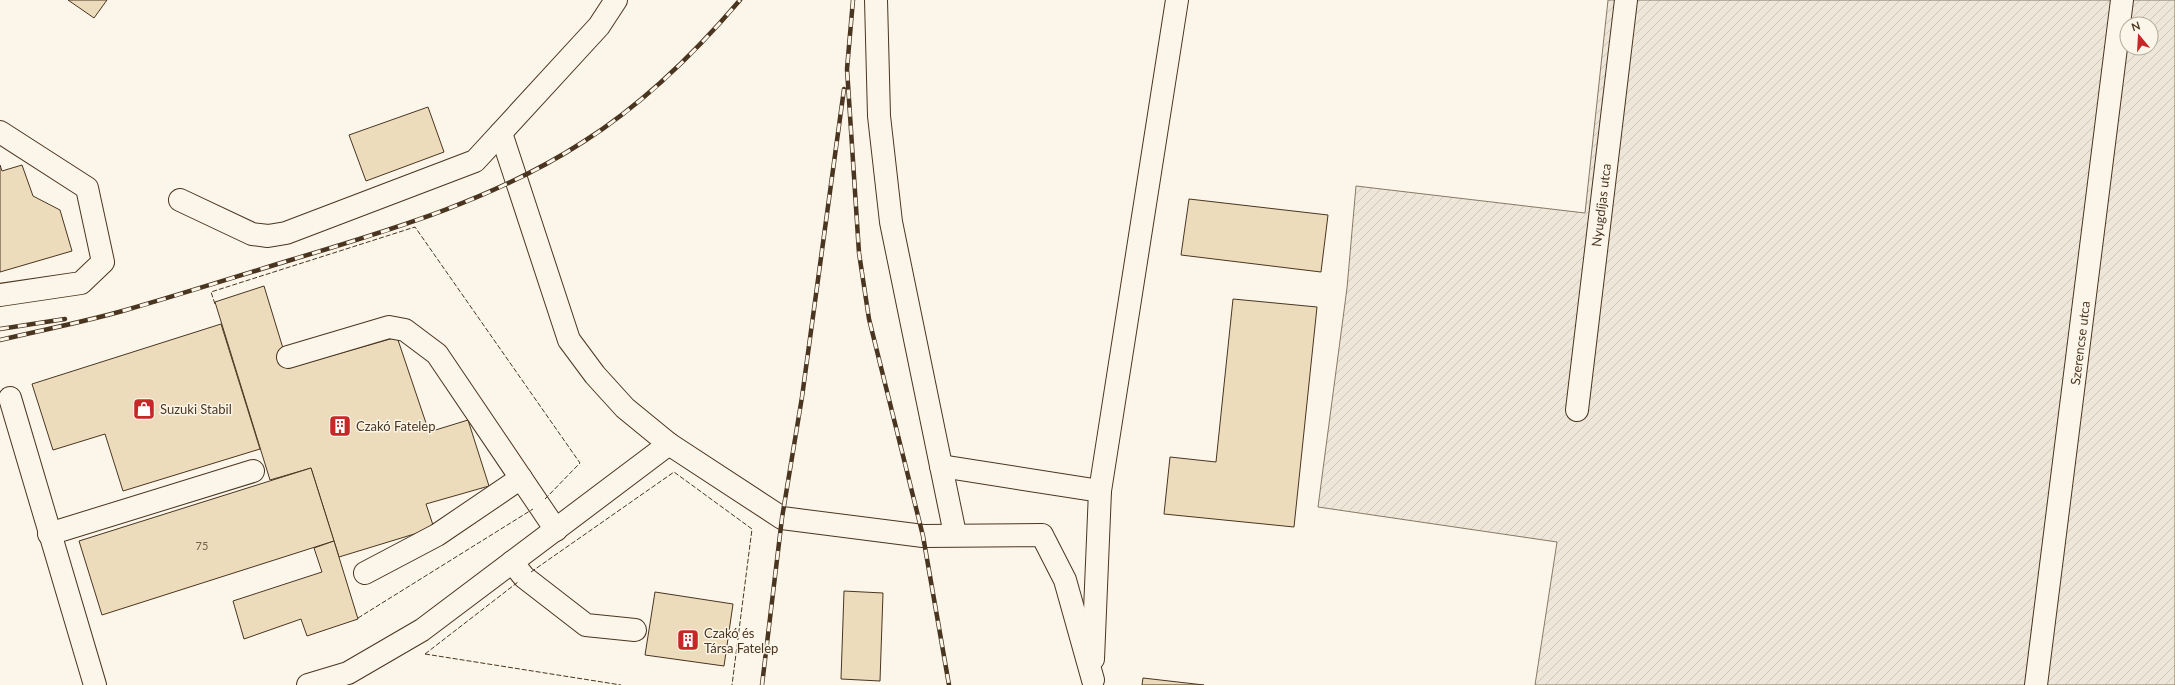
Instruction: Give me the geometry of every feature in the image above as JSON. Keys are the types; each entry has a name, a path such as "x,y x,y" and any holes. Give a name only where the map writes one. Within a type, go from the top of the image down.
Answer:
{"street":[{"path":"180,200 252,234 268,236 286,233 475,161 599,26 616,0"},
{"path":"876,0 879,116 891,222 955,534"},
{"path":"1092,682 1100,491 1177,0"},
{"name":"Nyugdíjas utca","path":"1577,410 1626,0"},
{"name":"Szerencse utca","path":"2036,685 2122,0"},
{"path":"0,132 88,188 103,262 81,283 0,295"},
{"path":"501,133 569,340 595,375 625,408 669,444 782,518 923,536 955,534 1042,535 1065,580 1092,682"},
{"path":"288,357 389,327 405,330 437,354 556,530"},
{"path":"10,398 49,534 95,685"},
{"path":"308,685 347,679 422,630 669,444"},
{"path":"941,466 1100,491"},
{"path":"49,534 253,471"},
{"path":"365,572 437,535 521,478"},
{"path":"512,562 524,577 586,625 635,630"}],"shaded area":[{"path":"1608,0 2175,0 2175,685 1535,685 1557,542 1318,507 1347,288 1356,186 1585,213"}],"building":[{"path":"68,0 107,0 94,18"},
{"path":"428,107 444,152 366,181 349,135"},
{"path":"0,165 2,171 22,165 33,196 60,210 72,251 0,272"},
{"path":"1189,199 1328,215 1321,272 1181,255"},
{"name":"Czakó Fatelep","path":"264,286 289,368 397,337 429,432 468,420 489,486 426,504 434,528 339,557 311,468 270,480 215,302"},
{"path":"1233,299 1317,307 1294,527 1164,514 1170,457 1216,462"},
{"name":"Suzuki Stabil","path":"221,324 260,449 123,491 105,434 53,450 32,384"},
{"path":"311,468 334,541 102,615 79,541"},
{"path":"334,541 358,619 307,636 301,619 244,639 233,601 322,572 314,548"},
{"path":"844,591 883,593 880,681 841,679"},
{"name":"Czakó és Társa Fatelep","path":"655,592 733,604 724,666 645,655"},
{"path":"1143,678 1204,685 1142,685"}],"railway":[{"path":"0,340 126,310 369,236 443,211 515,180 583,142 647,95 686,59 740,0"},
{"path":"853,0 847,69 859,253 869,319 923,536 949,685"},
{"path":"762,685 782,518 802,397 844,89"},
{"path":"0,329 65,319"}],"fence":[{"path":"215,304 211,292 415,227 580,463 545,499"},
{"path":"531,572 674,472 752,529 732,685"},
{"path":"358,618 533,509"},
{"path":"425,654 518,582"},
{"path":"425,654 621,685"}],"place":[{"name":"Suzuki Stabil","path":"144,409"},
{"name":"Czakó Fatelep","path":"340,426"},
{"name":"Czakó és Társa Fatelep","path":"688,640"}]}
